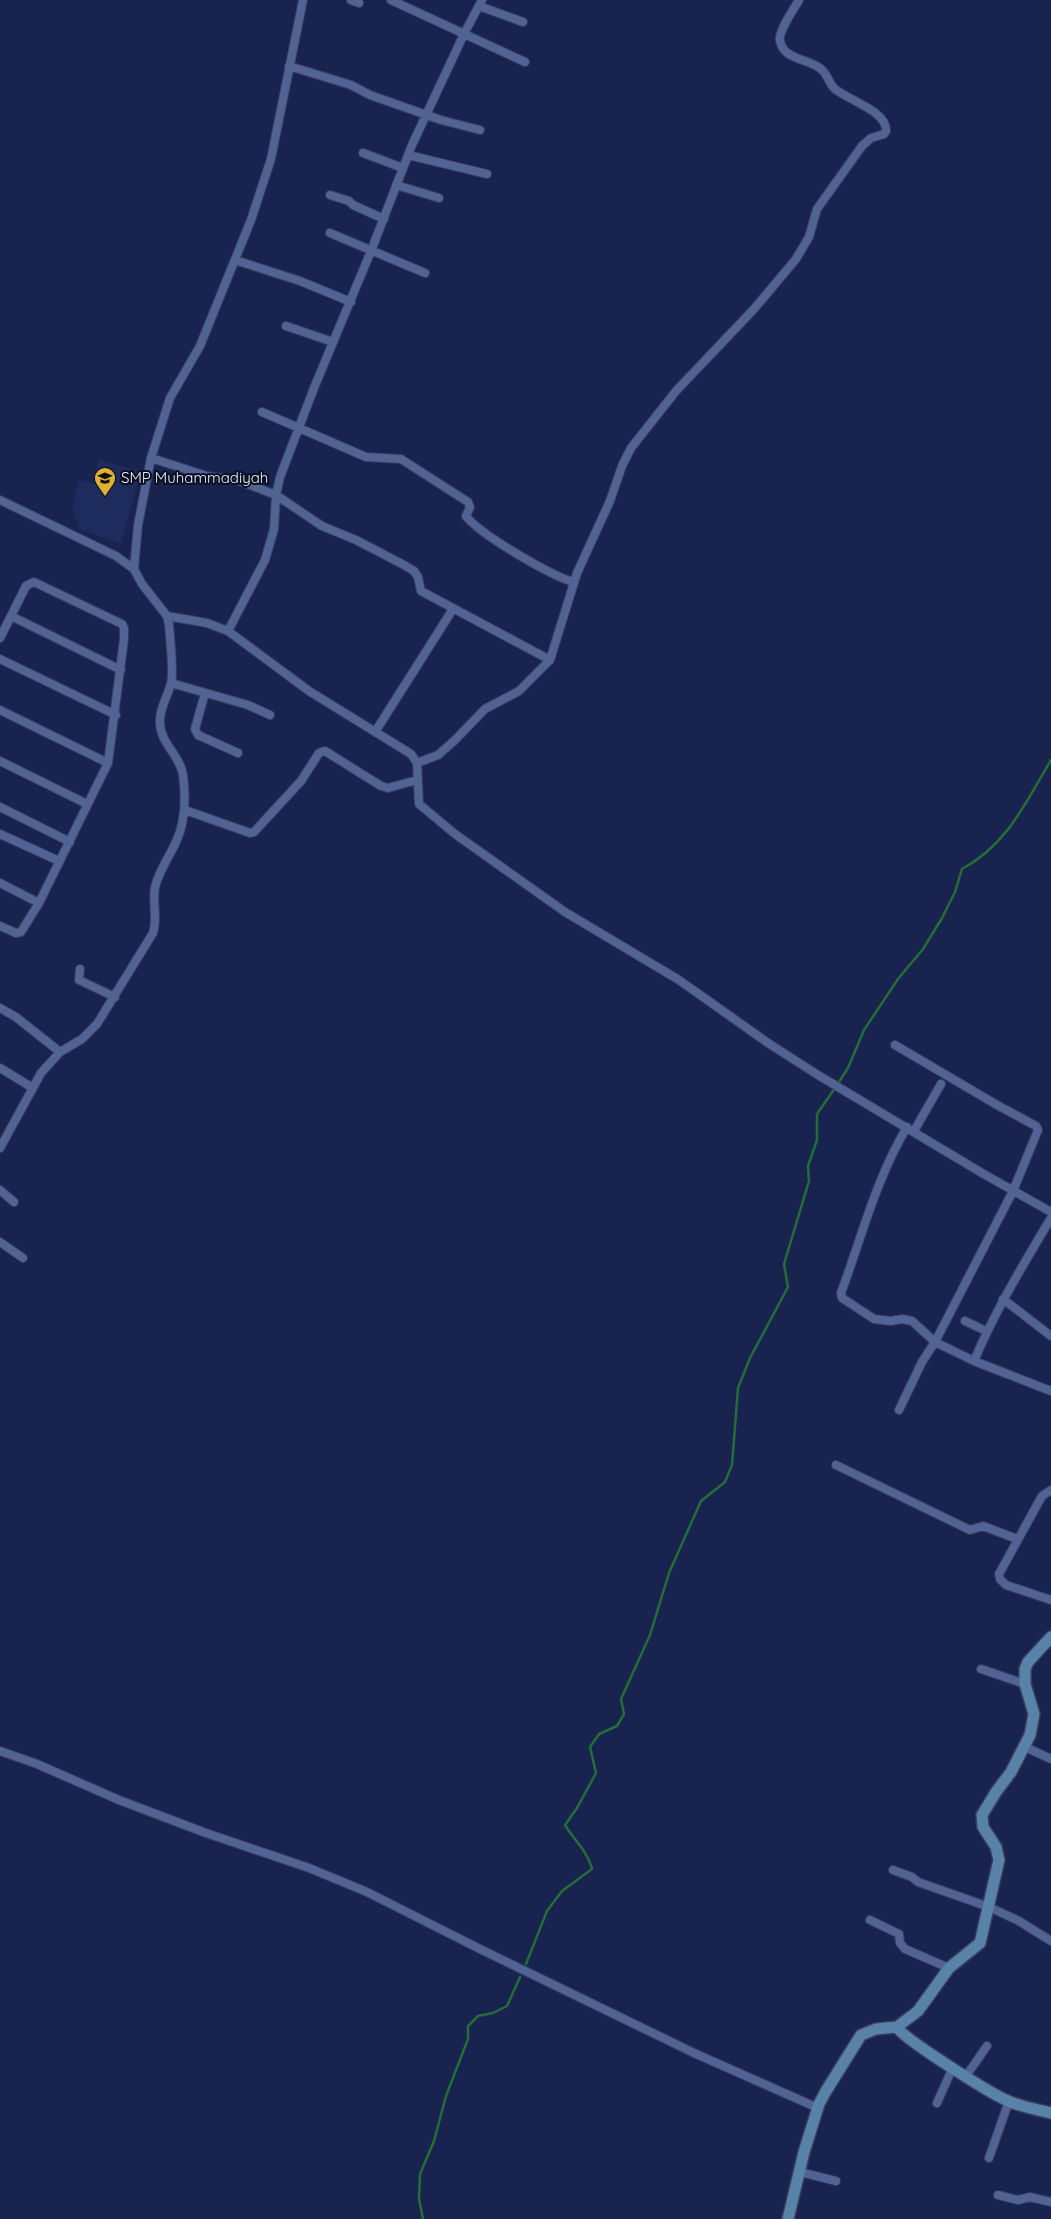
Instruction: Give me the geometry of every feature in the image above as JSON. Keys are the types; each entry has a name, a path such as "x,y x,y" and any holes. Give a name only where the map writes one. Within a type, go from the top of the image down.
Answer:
{"street":[{"path":"134,569 138,526 151,458 170,398 200,346 250,220 270,159 303,0"},
{"path":"391,0 525,62"},
{"path":"417,764 438,755 486,709 519,691 550,660 574,582 631,448 676,391 754,309 796,259 809,237 817,208 862,146 871,138 884,134 886,131 884,122 876,113 835,90 822,70 792,56 783,48 780,43 780,35 799,0"},
{"path":"228,630 265,560 274,529 276,495 280,477 298,429 384,219 408,155 464,34 480,3 523,22"},
{"path":"289,66 351,85 370,95 441,120 480,130"},
{"path":"363,153 403,168"},
{"path":"408,155 487,174"},
{"path":"396,185 439,198"},
{"path":"330,196 350,201 353,205 384,219"},
{"path":"330,233 425,273"},
{"path":"234,260 300,281 350,302"},
{"path":"286,326 333,342"},
{"path":"262,412 366,457 391,457 406,461 468,502 470,507 466,516 475,526 524,557 574,582"},
{"path":"151,458 207,476 237,480 276,495 322,526 356,540 404,565 418,577 421,591 550,660"},
{"path":"0,500 116,556 134,569 142,584 167,616 171,683 160,723 162,737 178,759 183,772 185,810 176,841 154,888 156,924 153,933 115,997 92,1030 82,1039 60,1052 40,1073 2,1139 0,1148"},
{"path":"0,638 26,586 34,582 122,624 125,633 116,715 108,763 39,903 21,932 16,933 0,926"},
{"path":"375,732 454,609"},
{"path":"11,616 121,670"},
{"path":"167,616 207,623 228,630 309,691 412,754 417,764 418,800 422,808 455,834 565,912 710,1000 768,1043 818,1075 1051,1212"},
{"path":"0,659 116,715"},
{"path":"171,683 248,705 270,715"},
{"path":"206,693 195,729 198,734 238,753"},
{"path":"0,710 108,763"},
{"path":"185,810 250,833 254,832 258,830 301,781 319,753 325,751 381,786 388,788 417,780"},
{"path":"0,761 87,804"},
{"path":"0,808 70,842"},
{"path":"0,834 59,861"},
{"path":"0,882 39,903"},
{"path":"80,969 79,980 115,997"},
{"path":"0,1008 16,1017 60,1052"},
{"path":"895,1045 1037,1127 1038,1131 1013,1191 935,1342 922,1362 899,1410"},
{"path":"0,1068 33,1088"},
{"path":"941,1084 911,1129 879,1183 841,1296 844,1301 874,1319 891,1321 902,1319 912,1322 935,1342 974,1361 1051,1392"},
{"path":"0,1190 14,1202"},
{"path":"974,1361 986,1331 1003,1299 1051,1218"},
{"path":"0,1242 23,1258"},
{"path":"1003,1299 1051,1336"},
{"path":"966,1321 986,1331"},
{"path":"836,1465 970,1530 983,1526 1017,1539"},
{"path":"1051,1490 1042,1496 1017,1539 1001,1569 1000,1579 1006,1585 1051,1600"},
{"path":"788,2219 818,2108 826,2091 861,2035 876,2028 897,2027 924,2006 949,1968 980,1943 998,1867 998,1856 994,1843 983,1827 981,1818 984,1810 1011,1772 1025,1747 1034,1714 1025,1684 1026,1665 1051,1637"},
{"path":"981,1669 1025,1684"},
{"path":"1025,1747 1051,1759"},
{"path":"0,1750 37,1764 118,1800 206,1833 309,1868 367,1892 480,1950 694,2053 818,2108"},
{"path":"893,1870 912,1877 918,1882 989,1907 1019,1921 1051,1941"},
{"path":"870,1920 899,1934 900,1943 904,1949 949,1968"},
{"path":"897,2027 903,2035 916,2045 1009,2102 1051,2113"},
{"path":"966,2076 987,2046"},
{"path":"938,2103 953,2067"},
{"path":"990,2158 1009,2102"},
{"path":"800,2172 836,2181"},
{"path":"998,2195 1018,2200 1030,2197 1051,2202"}],"shaded area":[{"name":"SMP Muhammadiyah","path":"99,460 141,472 121,544 80,529 72,509 79,480 94,484"}],"waterway":[{"path":"839,1082 848,1068 864,1030 898,979 923,949 942,918 955,892 962,869 978,859 1004,835 1024,807 1051,760"},
{"path":"526,1964 547,1911 562,1891 592,1869 584,1852 565,1825 577,1808 596,1773 590,1747 599,1734 617,1726 624,1714 621,1699 650,1635 669,1573 701,1501 725,1482 732,1465 738,1388 750,1358 788,1287 784,1264 809,1181 808,1166 817,1140 817,1114 835,1088"},
{"path":"423,2219 419,2199 420,2174 434,2141 446,2096 468,2039 468,2026 478,2016 493,2013 507,2006 520,1977"}],"place":[{"name":"SMP Muhammadiyah","path":"105,497"}]}
